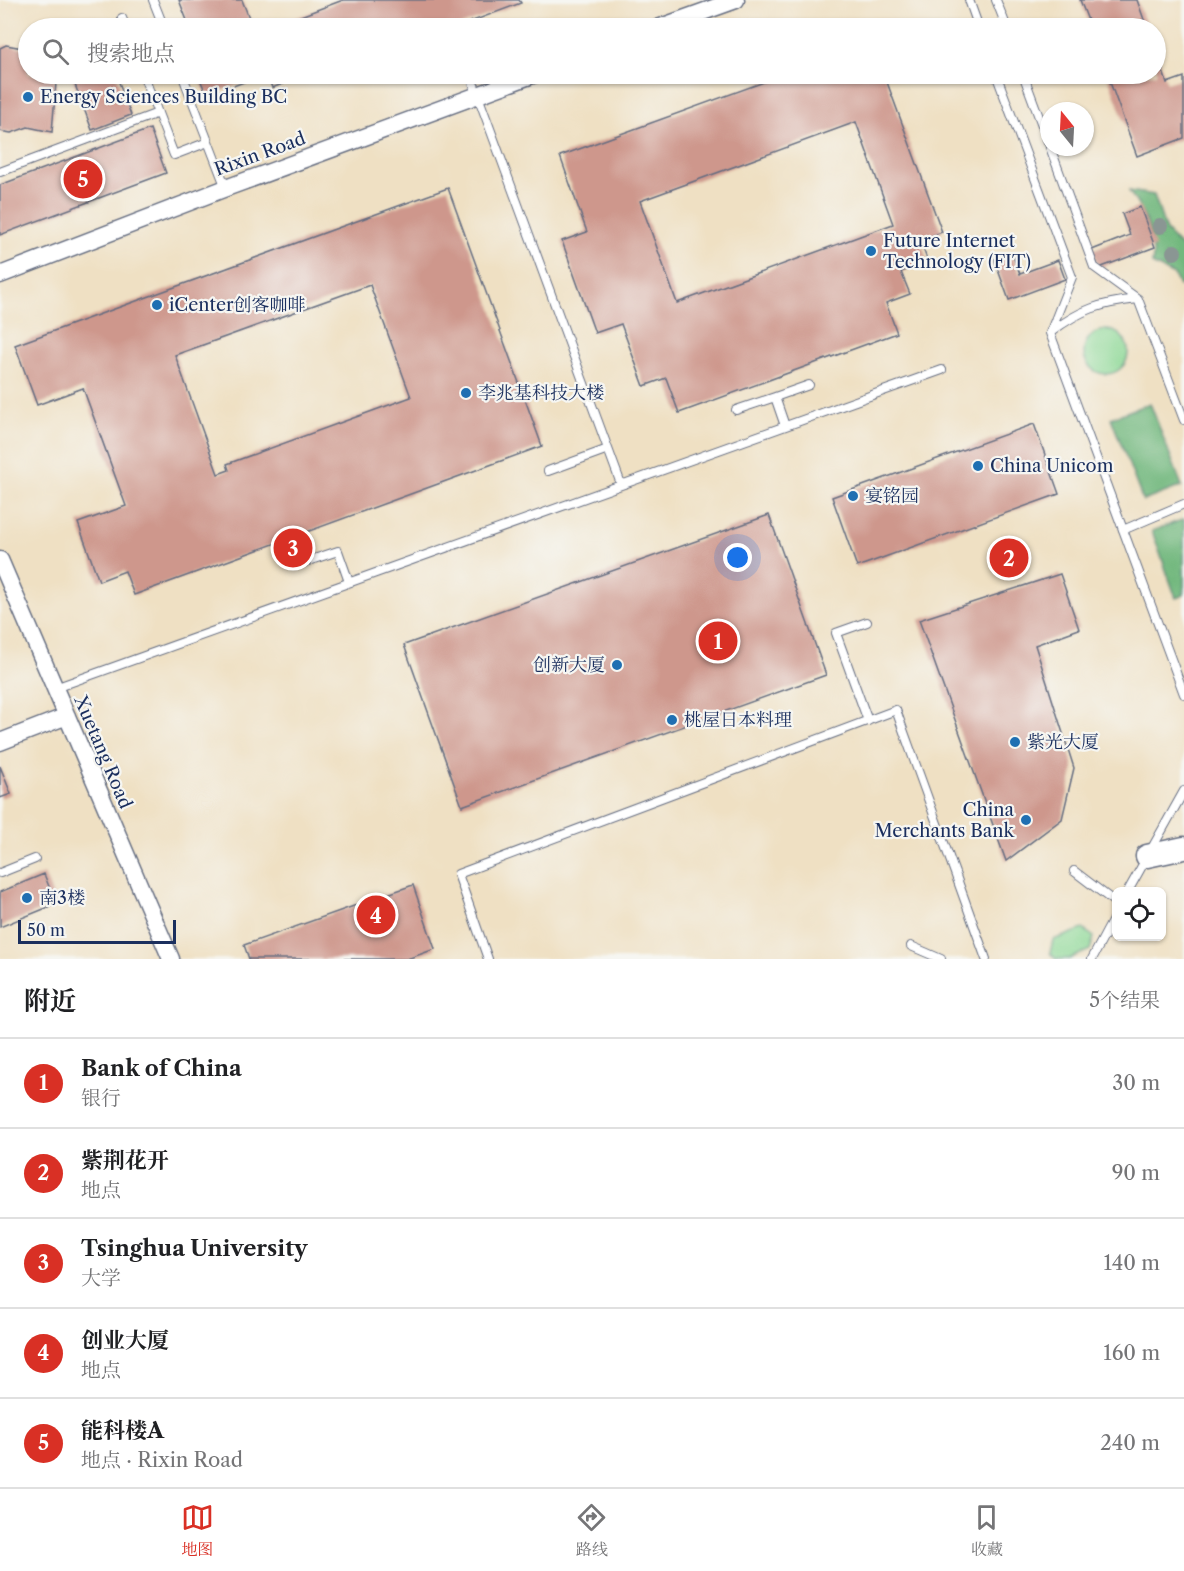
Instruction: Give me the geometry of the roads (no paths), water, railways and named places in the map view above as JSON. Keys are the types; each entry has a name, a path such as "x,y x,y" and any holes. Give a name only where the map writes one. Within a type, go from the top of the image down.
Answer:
{"main road":[{"path":"1147,856 1184,848"}],"street":[{"path":"686,18 736,0"},
{"name":"Rixin Road","path":"0,275 507,84"},
{"name":"Xuetang Road","path":"0,560 171,959"},
{"path":"0,742 67,716"}],"lane":[{"path":"153,0 160,18"},
{"path":"969,0 975,18"},
{"path":"996,0 1003,18"},
{"path":"147,84 174,155 208,142"},
{"path":"186,84 226,188"},
{"path":"473,84 621,484"},
{"path":"1000,84 1072,277 1050,333 1184,694"},
{"path":"1027,84 1040,119"},
{"path":"0,172 158,112"},
{"path":"1054,156 1094,267 1138,299 1184,420"},
{"path":"1050,333 1074,314 1106,303 1138,299"},
{"path":"55,688 942,370"},
{"path":"736,410 809,385"},
{"path":"775,397 785,426"},
{"path":"548,471 608,449"},
{"path":"1123,531 1184,504"},
{"path":"302,563 338,551 349,582"},
{"path":"867,621 836,633 868,721"},
{"path":"488,959 458,874 896,710 986,959"},
{"path":"1130,887 1184,791"},
{"path":"0,873 35,859"},
{"path":"1074,871 1112,900"},
{"path":"1092,959 1112,922"},
{"path":"911,946 941,959"}],"place":[{"name":"Energy Sciences Building BC","path":"28,97"},
{"name":"能科楼A","path":"83,179"},
{"name":"Future Internet Technology (FIT)","path":"871,251"},
{"name":"iCenter创客咖啡","path":"157,305"},
{"name":"李兆基科技大楼","path":"466,393"},
{"name":"China Unicom","path":"978,466"},
{"name":"宴铭园","path":"853,496"},
{"name":"Tsinghua University","path":"293,548"},
{"name":"紫荆花开","path":"1009,558"},
{"name":"Bank of China","path":"718,641"},
{"name":"创新大厦","path":"617,665"},
{"name":"桃屋日本料理","path":"672,720"},
{"name":"紫光大厦","path":"1015,742"},
{"name":"China Merchants Bank","path":"1026,820"},
{"name":"南3楼","path":"27,898"},
{"name":"创业大厦","path":"376,915"}]}
